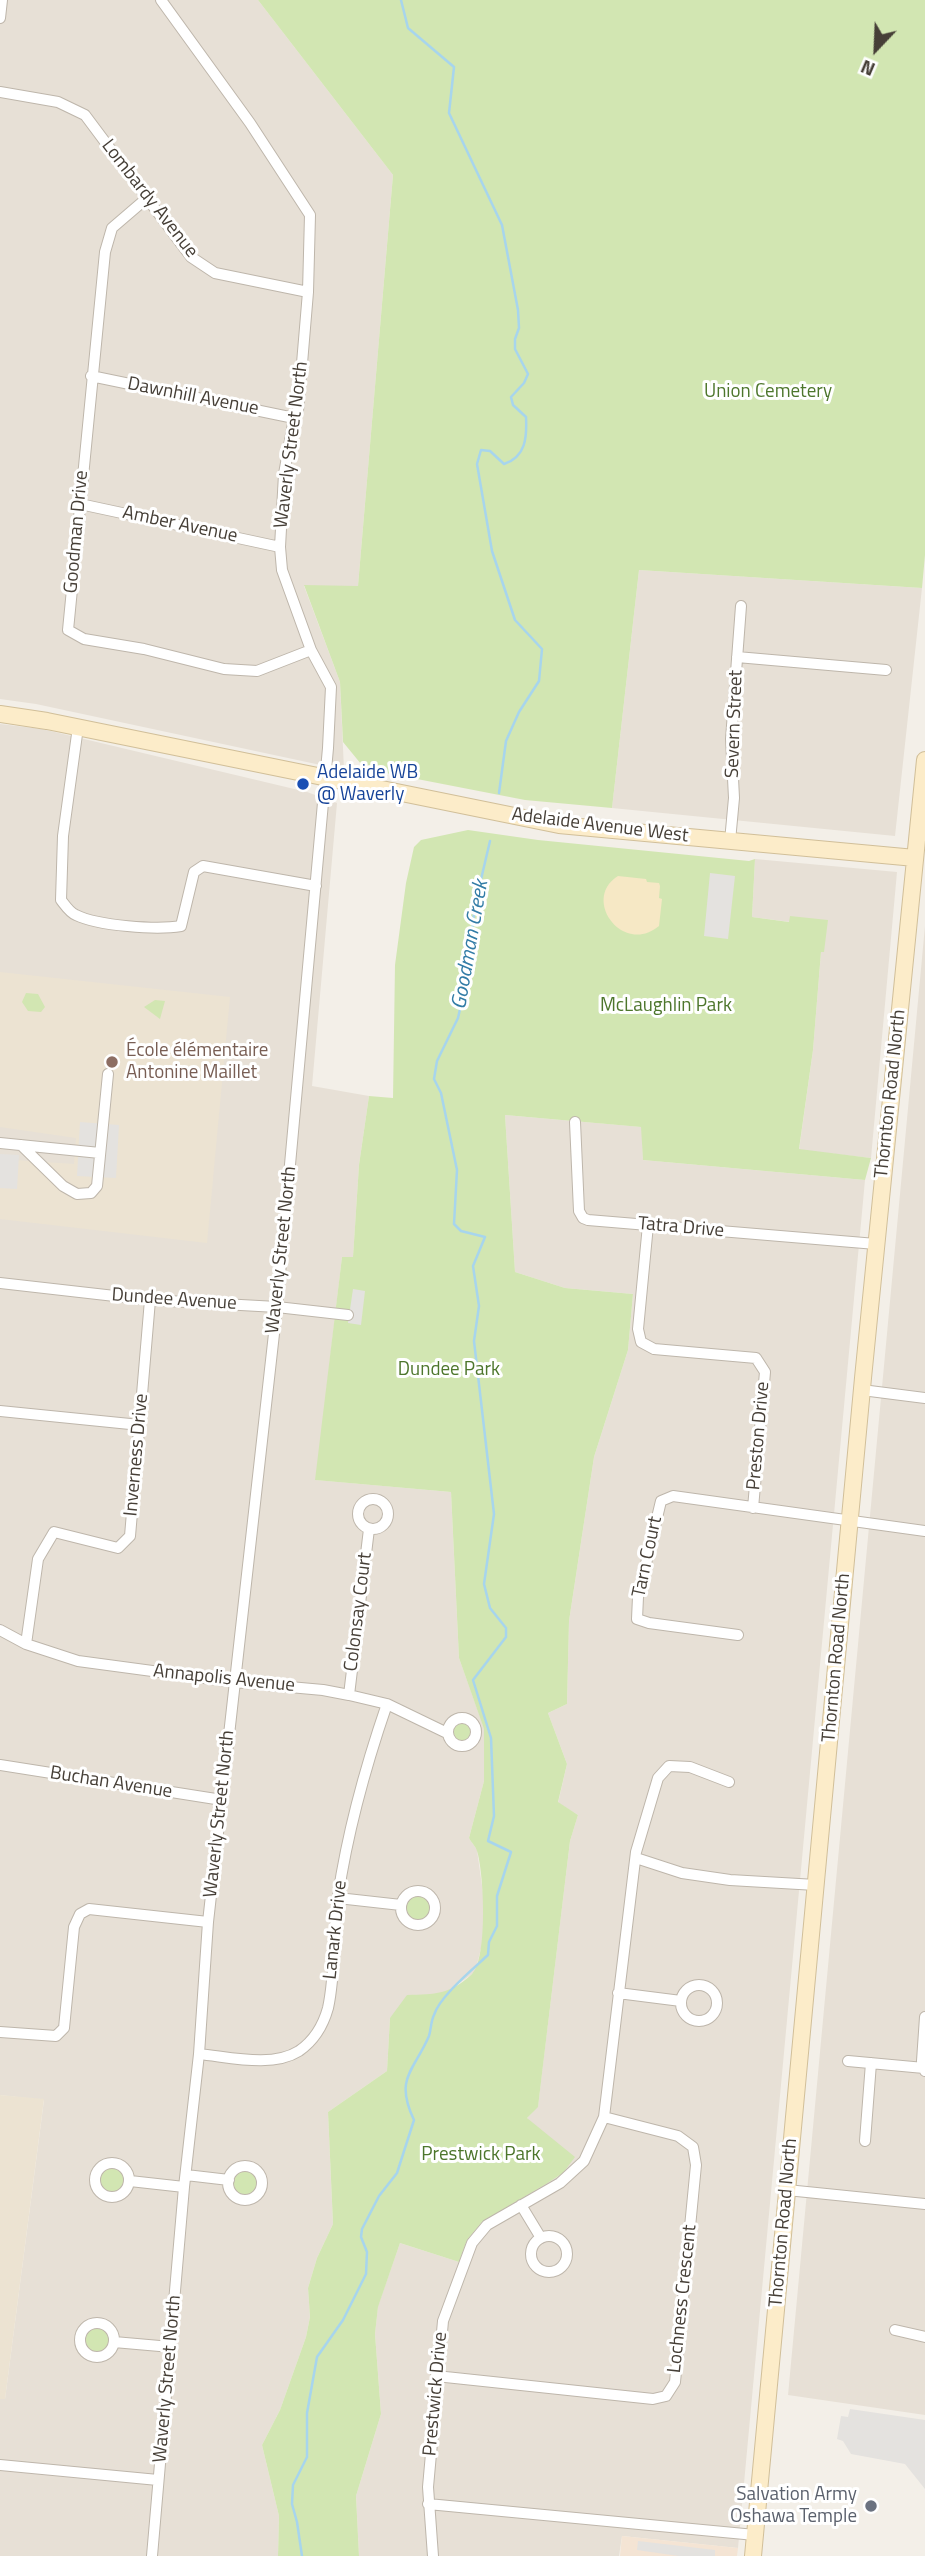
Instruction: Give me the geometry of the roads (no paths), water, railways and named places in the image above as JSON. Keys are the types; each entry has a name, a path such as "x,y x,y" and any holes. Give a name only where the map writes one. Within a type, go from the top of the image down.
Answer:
{"main road":[{"name":"Adelaide Avenue West","path":"0,714 78,727 559,825 915,858"},
{"name":"Thornton Road North","path":"753,2556 862,1390 925,761"}],"street":[{"path":"0,19 2,0"},
{"name":"Waverly Street North","path":"152,2556 185,2181 200,2054 208,1922 277,1307 326,778 331,687 311,650 282,570 279,547 285,474 294,418 298,411 308,292 310,215 250,123 161,0"},
{"name":"Lombardy Avenue","path":"0,92 58,102 85,115 191,257 215,273 308,292"},
{"name":"Goodman Drive","path":"147,198 112,228 106,252 91,376 68,630 84,639 144,649 224,669 257,671 311,650"},
{"name":"Dawnhill Avenue","path":"91,376 294,418"},
{"name":"Amber Avenue","path":"80,504 279,547"},
{"name":"Severn Street","path":"730,841 734,798 731,739 741,606"},
{"path":"737,657 886,670"},
{"path":"78,727 63,836 61,900 74,915 105,923 165,928 181,926 194,872 203,866 316,886"},
{"path":"21,1145 63,1186 77,1194 91,1193 97,1186 108,1074"},
{"name":"Tatra Drive","path":"575,1122 580,1215 588,1220 876,1244"},
{"path":"0,1143 100,1153"},
{"name":"Preston Drive","path":"648,1225 638,1329 641,1342 654,1349 756,1358 765,1372 753,1508"},
{"name":"Dundee Avenue","path":"0,1283 150,1300 277,1307 348,1315"},
{"name":"Inverness Drive","path":"26,1644 38,1559 54,1532 118,1548 130,1536 150,1300"},
{"path":"862,1390 925,1398"},
{"path":"0,1411 140,1425"},
{"name":"Tarn Court","path":"738,1635 649,1623 638,1619 638,1597 661,1501 673,1496 925,1531"},
{"name":"Colonsay Court","path":"348,1695 369,1529"},
{"name":"Annapolis Avenue","path":"0,1630 26,1644 78,1661 348,1695 387,1704 447,1733"},
{"name":"Lanark Drive","path":"200,2054 283,2059 298,2052 317,2035 328,2007 338,1898 351,1821 363,1772 387,1704"},
{"name":"Buchan Avenue","path":"0,1765 222,1800"},
{"name":"Prestwick Drive","path":"433,2556 428,2487 436,2376 443,2321 471,2243 487,2225 560,2183 584,2161 604,2117 636,1858 658,1778 669,1766 690,1767 729,1782"},
{"path":"636,1858 682,1873 730,1880 816,1885"},
{"path":"338,1898 401,1905"},
{"path":"0,2032 56,2036 64,2028 74,1927 80,1914 89,1909 208,1922"},
{"path":"618,1993 681,2001"},
{"path":"848,2061 925,2069 922,2061 925,2017"},
{"path":"864,2141 871,2063"},
{"name":"Lochness Crescent","path":"436,2376 653,2399 666,2396 675,2382 696,2165 693,2147 678,2136 604,2117"},
{"path":"130,2181 229,2180"},
{"path":"787,2190 925,2204"},
{"path":"522,2205 541,2238"},
{"path":"895,2330 925,2337"},
{"path":"114,2342 171,2347"},
{"path":"0,2465 158,2480"},
{"path":"428,2504 755,2535"}],"waterway":[{"name":"Goodman Creek","path":"401,0 408,28 454,67 449,113 502,225 518,310 519,328 515,349 528,374 524,383 511,397 513,405 526,417 525,439 521,451 517,457 504,464 490,451 481,450 477,464 492,551 515,620 542,649 539,681 519,712 506,741 499,793"},
{"name":"Goodman Creek","path":"302,2556 292,2504 293,2485 307,2457 307,2413 317,2357 343,2320 366,2274 367,2252 361,2237 362,2229 379,2196 397,2173 414,2120 406,2094 408,2075 429,2036 437,2008 458,1983 488,1955 489,1942 497,1926 497,1896 511,1852 488,1841 494,1816 491,1738 473,1680 506,1637 506,1628 490,1608 484,1584 494,1514 474,1341 479,1306 473,1266 485,1237 461,1231 454,1224 457,1170 441,1093 434,1079 437,1061 458,1018 466,983 475,905 490,841"}],"place":[{"name":"Adelaide WB @ Waverly","path":"303,784"},
{"name":"École élémentaire Antonine Maillet","path":"112,1062"},
{"name":"Salvation Army Oshawa Temple","path":"871,2506"}],"park label":[{"name":"Union Cemetery","path":"768,392"},
{"name":"McLaughlin Park","path":"666,1006"},
{"name":"Dundee Park","path":"449,1370"},
{"name":"Prestwick Park","path":"481,2155"}]}
